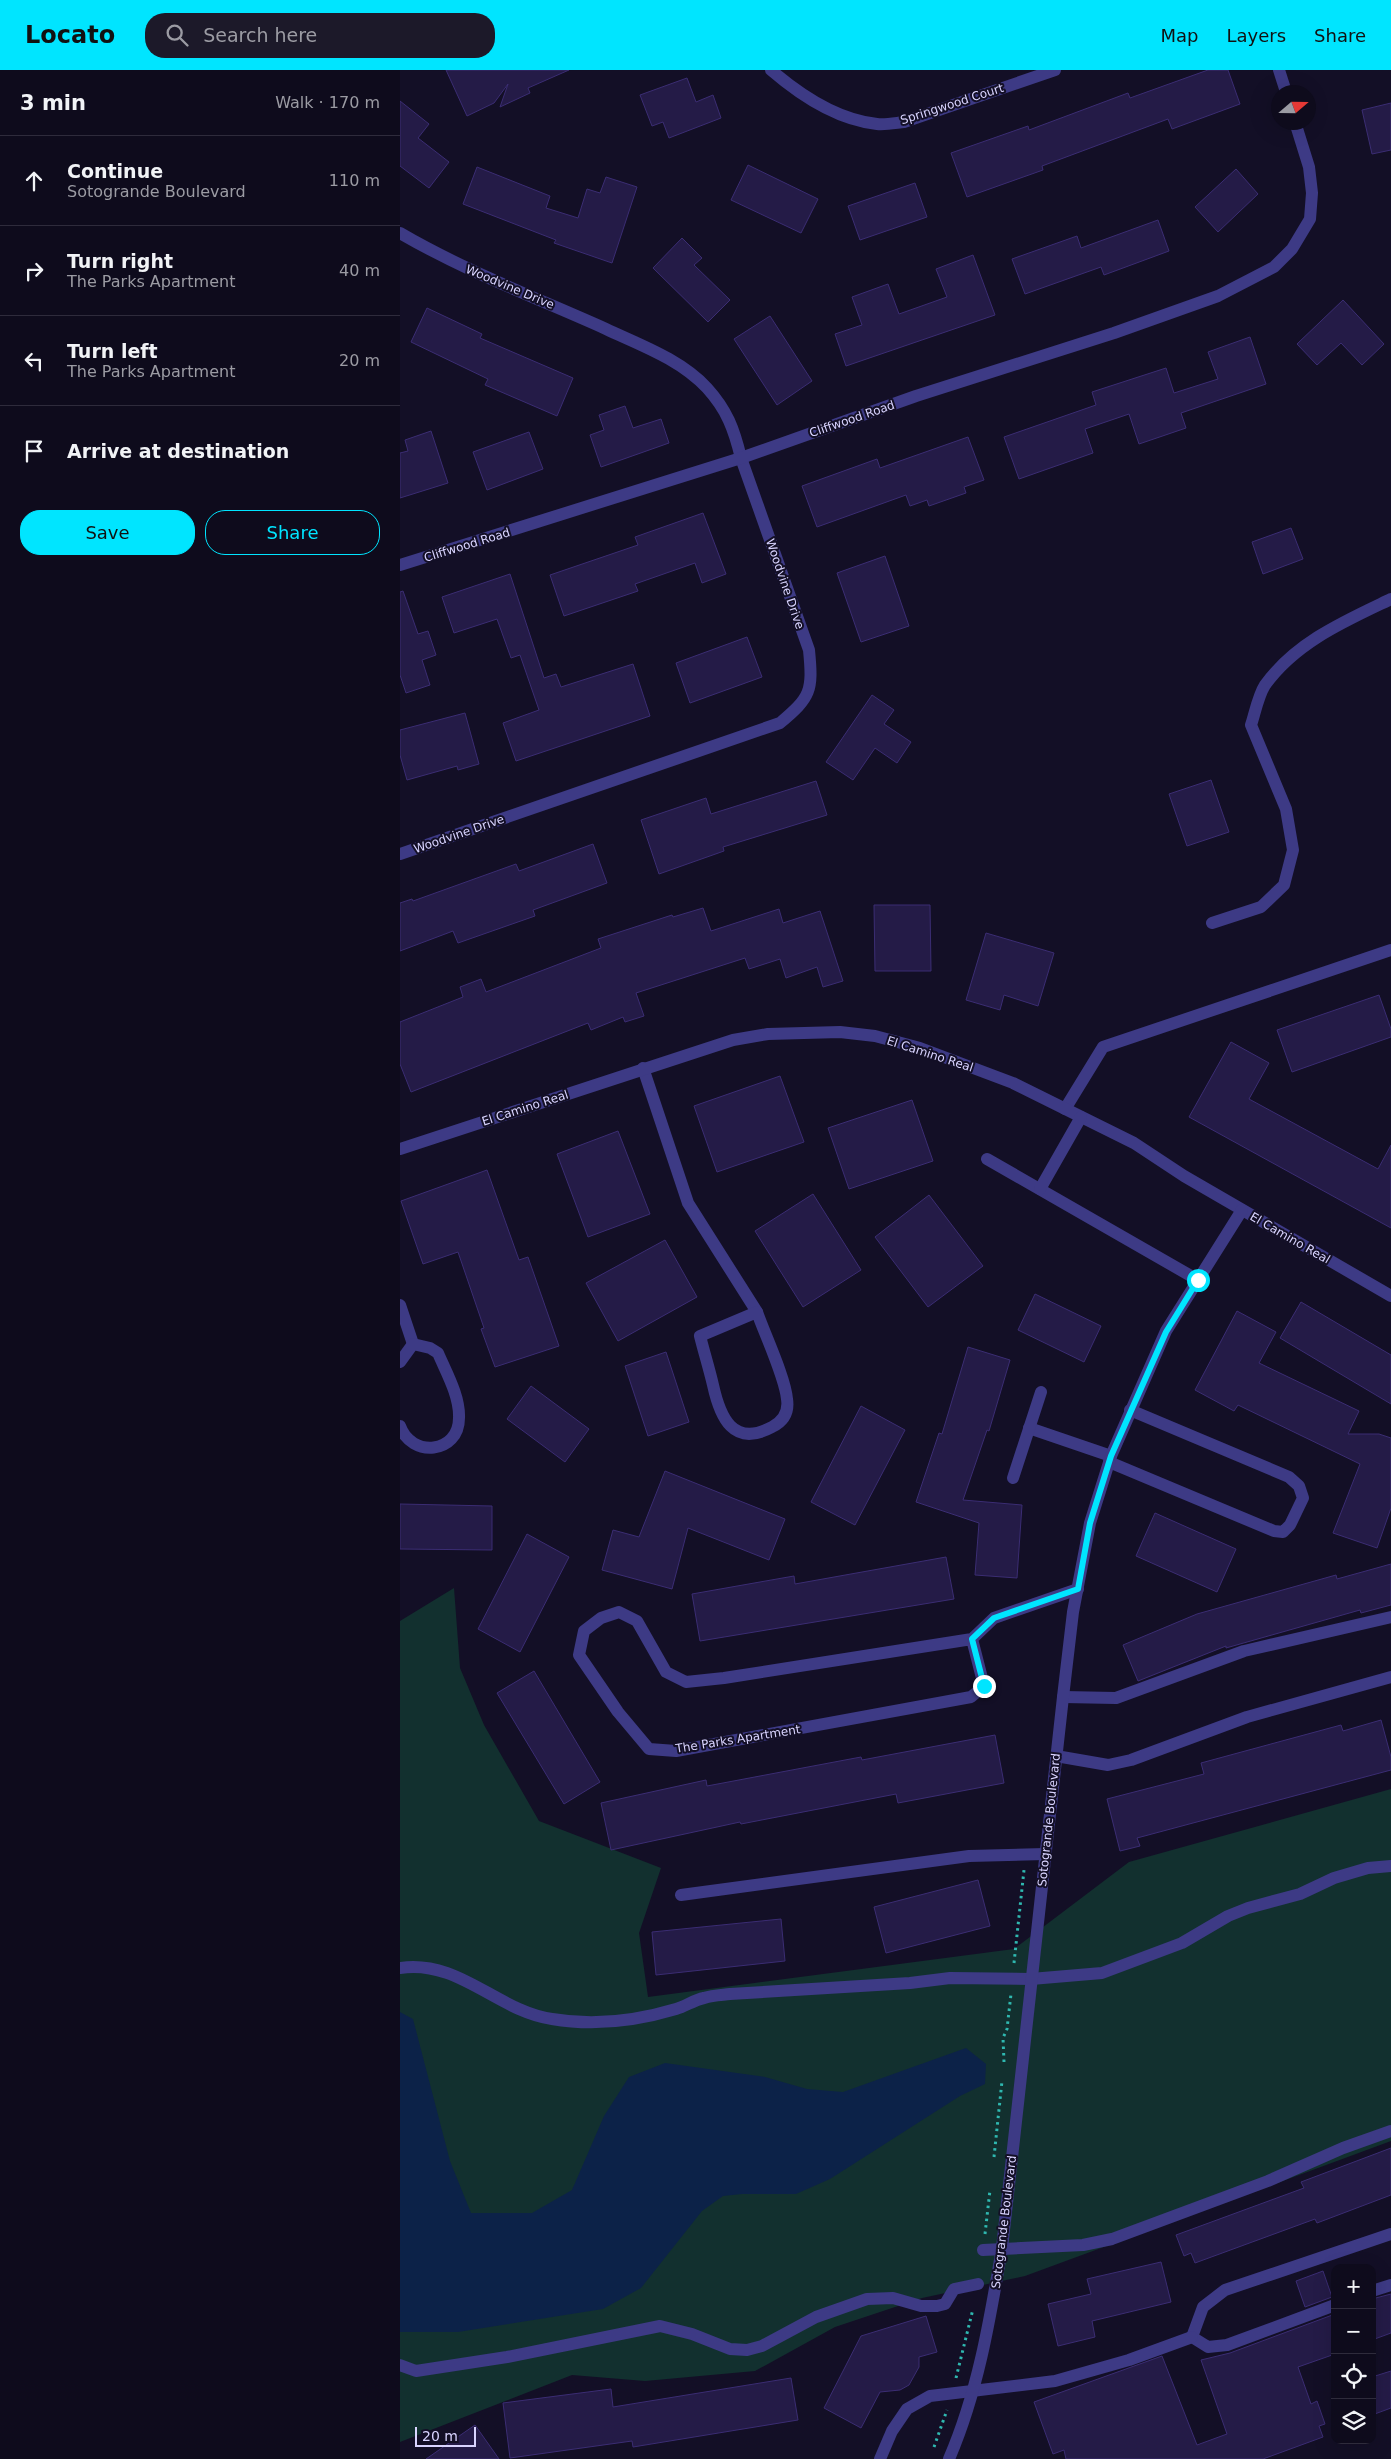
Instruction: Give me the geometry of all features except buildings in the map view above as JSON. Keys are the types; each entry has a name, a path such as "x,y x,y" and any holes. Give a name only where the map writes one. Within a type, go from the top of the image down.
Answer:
{"street":[{"name":"Springwood Court","path":"771,70 792,87 844,117 878,124 904,122 1055,70"},
{"path":"1279,70 1284,85"},
{"name":"Cliffwood Road","path":"400,565 741,458 916,396 1114,333 1218,296 1274,267 1292,249 1310,219 1312,193 1309,167 1297,130"},
{"name":"Woodvine Drive","path":"400,233 441,257 670,359 705,386 721,404 733,425 741,458 809,650 811,672 808,694 804,704 780,723 400,854"},
{"path":"1212,923 1261,907 1284,885 1293,850 1286,808 1252,726 1264,687 1294,654 1336,625 1391,599"},
{"path":"1066,1109 1102,1047 1391,950"},
{"name":"El Camino Real","path":"400,1149 733,1040 768,1034 840,1032 875,1036 920,1048 1013,1083 1134,1143 1242,1210 1391,1296"},
{"path":"643,1068 688,1203 757,1312 787,1399 787,1412 783,1419 761,1432 747,1434 734,1431 726,1423 715,1399 700,1336 757,1312"},
{"path":"1040,1189 1081,1117"},
{"path":"987,1159 1198,1280"},
{"name":"Sotogrande Boulevard","path":"949,2459 972,2393 988,2334 1002,2248 1063,1697 1078,1589 1090,1523 1110,1459 1166,1332 1242,1210"},
{"path":"400,1305 412,1344"},
{"path":"400,1362 412,1344"},
{"path":"400,1426 412,1443 423,1449 437,1448 451,1441 460,1418 453,1390 438,1352 412,1344"},
{"path":"1013,1478 1041,1392"},
{"path":"1029,1428 1110,1459 1274,1531 1283,1532 1290,1525 1303,1498 1299,1486 1289,1477 1130,1410"},
{"path":"972,1639 994,1618 1078,1589"},
{"name":"The Parks Apartment","path":"619,1612 637,1621 666,1672 686,1682 818,1664 972,1639 984,1686 971,1698 676,1751 649,1749 618,1712 579,1655 584,1631 601,1618 619,1612"},
{"path":"1063,1697 1116,1698 1244,1652 1391,1617"},
{"path":"1056,1756 1108,1765 1131,1760 1247,1717 1391,1678"},
{"path":"681,1895 969,1856 1045,1854"},
{"path":"400,1968 428,1967 456,1975 517,2008 550,2019 592,2023 627,2019 676,2009 704,1998 730,1994 910,1983 950,1978 1032,1979 1102,1973 1182,1943 1228,1916 1248,1908 1300,1894 1368,1868 1391,1866"},
{"path":"983,2250 1083,2245 1112,2239 1154,2225 1391,2131"},
{"path":"880,2459 892,2431 907,2409 930,2396 972,2393 1055,2381 1129,2360 1192,2337 1203,2307 1225,2290 1391,2234"},
{"path":"400,2365 416,2371 507,2357 660,2326 692,2334 730,2350 747,2350 762,2346 816,2317 867,2299 893,2298 921,2306 937,2306 945,2304 954,2289 978,2284"},
{"path":"1376,2290 1391,2285"},
{"path":"1192,2337 1208,2347 1227,2345 1331,2306"}],"path":[{"path":"993,2162 1004,2051 1003,2038 1007,2029 1026,1855"},
{"path":"983,2250 991,2181"},
{"path":"933,2450 952,2394 978,2284"}],"green space":[{"path":"454,1588 460,1668 484,1725 539,1821 661,1868 639,1933 648,1997 1014,1949 1129,1862 1391,1789 1391,2141 1025,2276 922,2298 835,2327 755,2371 645,2381 572,2375 400,2442 400,1621"}],"water":[{"path":"400,2012 413,2019 450,2161 471,2213 532,2213 572,2190 604,2116 629,2077 665,2063 765,2077 807,2089 843,2092 966,2048 986,2064 985,2084 960,2096 830,2179 796,2194 723,2196 702,2211 641,2288 603,2309 458,2332 400,2332"}],"route":[{"path":"984,1686 972,1639 994,1618 1078,1589 1090,1523 1111,1456 1166,1332 1198,1280"}]}
